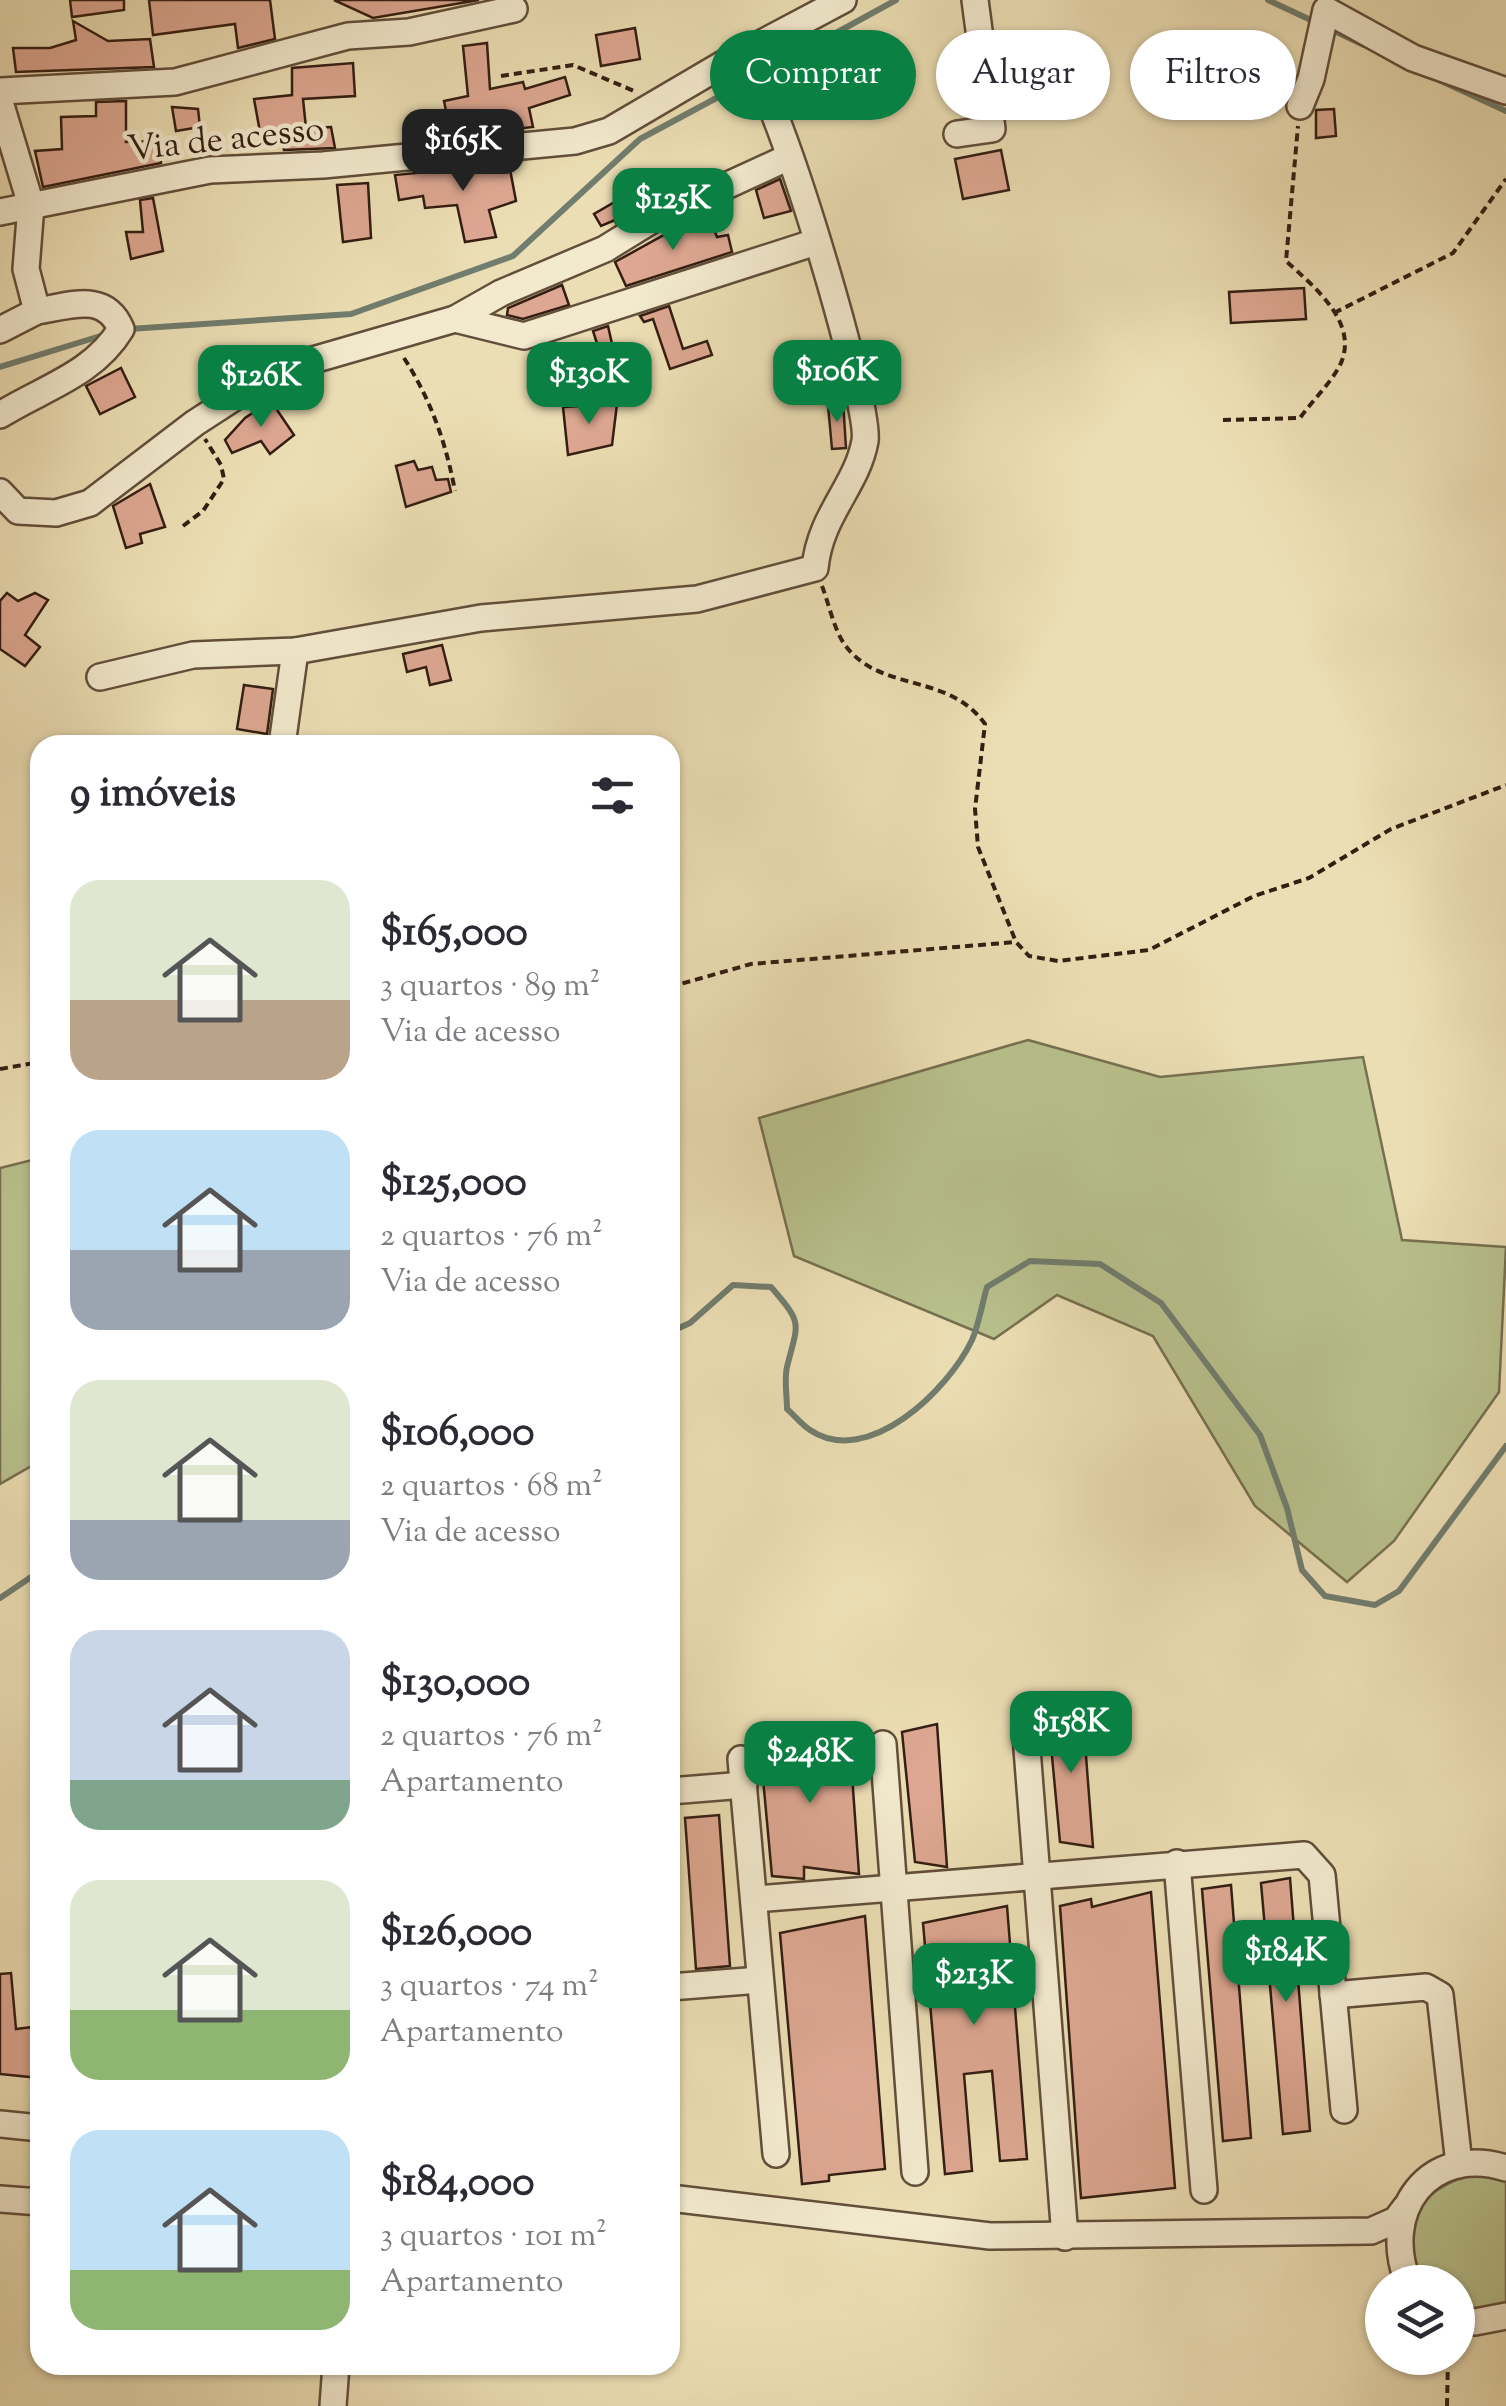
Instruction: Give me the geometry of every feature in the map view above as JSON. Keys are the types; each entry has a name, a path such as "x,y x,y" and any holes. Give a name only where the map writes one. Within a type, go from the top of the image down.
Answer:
{"street":[{"name":"Via de acesso","path":"786,30 843,0"},
{"path":"956,134 992,128 975,0"},
{"path":"1300,106 1312,79 1317,5 1413,58 1506,92"},
{"path":"0,90 174,82 348,36 409,32 514,9"},
{"name":"Via de acesso","path":"0,212 210,170 323,166 575,141 609,131 710,71"},
{"path":"0,102 31,205 26,269 37,311"},
{"path":"100,678 193,655 295,651 481,618 697,599 815,568 818,542 865,440 861,402 816,242 774,120"},
{"path":"0,492 9,510 56,513 90,503 194,423 275,371 455,319 501,293 605,250 652,220 790,158"},
{"path":"455,319 524,336 816,242"},
{"path":"0,330 37,311 93,302 114,314 121,329 108,351 74,376 0,415"},
{"path":"283,735 295,651"},
{"path":"1026,1736 1066,2237"},
{"path":"883,1744 916,2172"},
{"path":"742,1758 776,2154"},
{"path":"680,1790 744,1785"},
{"path":"755,1900 1288,1854 1311,1858 1322,1875 1344,2110"},
{"path":"1176,1863 1204,2190"},
{"path":"680,1986 760,1980"},
{"path":"1333,1994 1426,1987 1440,1994 1458,2164"},
{"path":"0,2124 30,2127"},
{"path":"680,2199 943,2233 1066,2237 1372,2231 1396,2220 1418,2188 1458,2164 1487,2162 1506,2168"},
{"path":"0,2199 30,2201"},
{"path":"1403,2265 1398,2233 1405,2208"},
{"path":"1372,2231 1395,2248 1402,2265"},
{"path":"1475,2322 1506,2316"},
{"path":"333,2406 335,2375"}],"path":[{"path":"500,76 573,65 657,101"},
{"path":"1222,420 1300,418 1341,364 1343,330 1328,300 1286,262 1300,106"},
{"path":"1334,312 1454,252 1506,179"},
{"path":"390,338 420,383 447,446 456,491"},
{"path":"183,526 203,511 224,479 221,465 194,423"},
{"path":"815,568 844,644 869,667 932,685 971,705 984,724 974,809 978,847 1016,942 1029,956 1058,961 1149,950 1254,896 1309,878 1391,829 1506,785"},
{"path":"680,984 751,964 1016,942"},
{"path":"0,1069 30,1064"},
{"path":"1447,2406 1448,2375"}],"green space":[{"path":"1028,1040 1160,1077 1363,1057 1402,1240 1506,1247 1499,1392 1394,1541 1347,1582 1255,1506 1153,1336 1057,1295 994,1339 794,1256 759,1118"},
{"path":"30,1160 30,1467 0,1484 0,1168"},
{"path":"1486,2174 1506,2180 1506,2303 1475,2311 1475,2265 1414,2265 1408,2243 1410,2225 1430,2195 1465,2177"}],"building":[{"path":"70,0 124,0 124,10 72,17"},
{"path":"149,0 270,0 275,39 238,48 235,24 153,35"},
{"path":"334,0 479,0 373,18"},
{"path":"73,21 108,41 150,39 154,67 16,72 13,48 50,48 76,40"},
{"path":"635,28 640,59 601,66 596,35"},
{"path":"487,43 490,89 523,82 525,89 565,77 570,95 529,108 533,127 451,136 444,101 468,96 463,46"},
{"path":"353,63 355,96 303,99 306,128 331,127 335,148 284,150 280,129 260,132 254,99 292,95 292,68"},
{"path":"126,101 126,142 159,141 161,163 43,187 35,151 62,149 61,117 96,116 96,102"},
{"path":"172,107 198,109 200,127 176,131"},
{"path":"1334,109 1336,136 1316,138 1316,110"},
{"path":"1001,150 1009,190 963,199 955,159"},
{"path":"509,164 516,201 489,210 496,237 465,242 457,205 425,208 423,196 399,200 395,175"},
{"path":"780,179 791,211 764,218 756,190"},
{"path":"368,183 371,238 343,242 337,185"},
{"path":"625,196 641,208 616,223 615,220 601,226 594,214"},
{"path":"153,198 163,251 131,259 126,232 143,232 140,200"},
{"path":"691,220 696,228 712,224 717,237 728,235 732,252 626,286 615,262"},
{"path":"562,285 569,305 523,319 507,315 508,308"},
{"path":"1304,288 1306,319 1231,323 1229,292"},
{"path":"669,306 683,349 707,341 712,355 670,369 653,319 644,322 640,316"},
{"path":"608,326 615,357 603,362 593,331"},
{"path":"121,368 135,397 100,414 86,386"},
{"path":"271,401 294,435 270,454 261,441 232,453 225,440 245,418"},
{"path":"843,401 846,448 832,449 828,405"},
{"path":"617,404 612,445 568,455 563,407"},
{"path":"414,461 418,470 432,467 436,480 448,479 451,492 406,507 396,466"},
{"path":"150,484 165,527 140,534 142,543 126,548 113,506"},
{"path":"7,593 18,601 35,593 48,600 25,635 40,647 25,666 0,649 0,601"},
{"path":"442,645 451,680 430,685 426,667 407,672 403,654"},
{"path":"244,685 273,689 267,734 237,729"},
{"path":"1082,1704 1093,1847 1060,1842 1048,1713"},
{"path":"937,1724 947,1867 915,1862 902,1732"},
{"path":"849,1732 859,1874 804,1867 804,1879 772,1876 760,1746 795,1738 795,1745"},
{"path":"719,1815 730,1966 696,1969 685,1818"},
{"path":"1290,1878 1310,2131 1283,2134 1261,1883"},
{"path":"1231,1885 1251,2138 1223,2141 1202,1889"},
{"path":"1151,1892 1175,2188 1081,2198 1060,1906 1091,1899 1092,1907"},
{"path":"1007,1906 1027,2159 1000,2161 992,2071 964,2074 972,2171 945,2174 923,1923"},
{"path":"865,1916 885,2169 829,2175 829,2181 802,2184 780,1933"},
{"path":"11,1973 16,2029 30,2027 30,2077 0,2074 0,1974"}],"waterway":[{"path":"841,30 896,0"},
{"path":"1268,0 1315,22"},
{"path":"1330,29 1364,45"},
{"path":"1439,80 1506,111"},
{"path":"129,329 351,314 513,256 640,139 710,101"},
{"path":"0,367 107,334"},
{"path":"680,1328 733,1285 771,1287 796,1324 786,1372 787,1409 810,1430 833,1439 857,1439 881,1432 904,1418 945,1380 972,1340 987,1287 1030,1261 1100,1264 1161,1303 1260,1435 1287,1508 1302,1570 1325,1596 1375,1605 1399,1591 1506,1446"},
{"path":"0,1598 30,1578"}]}
